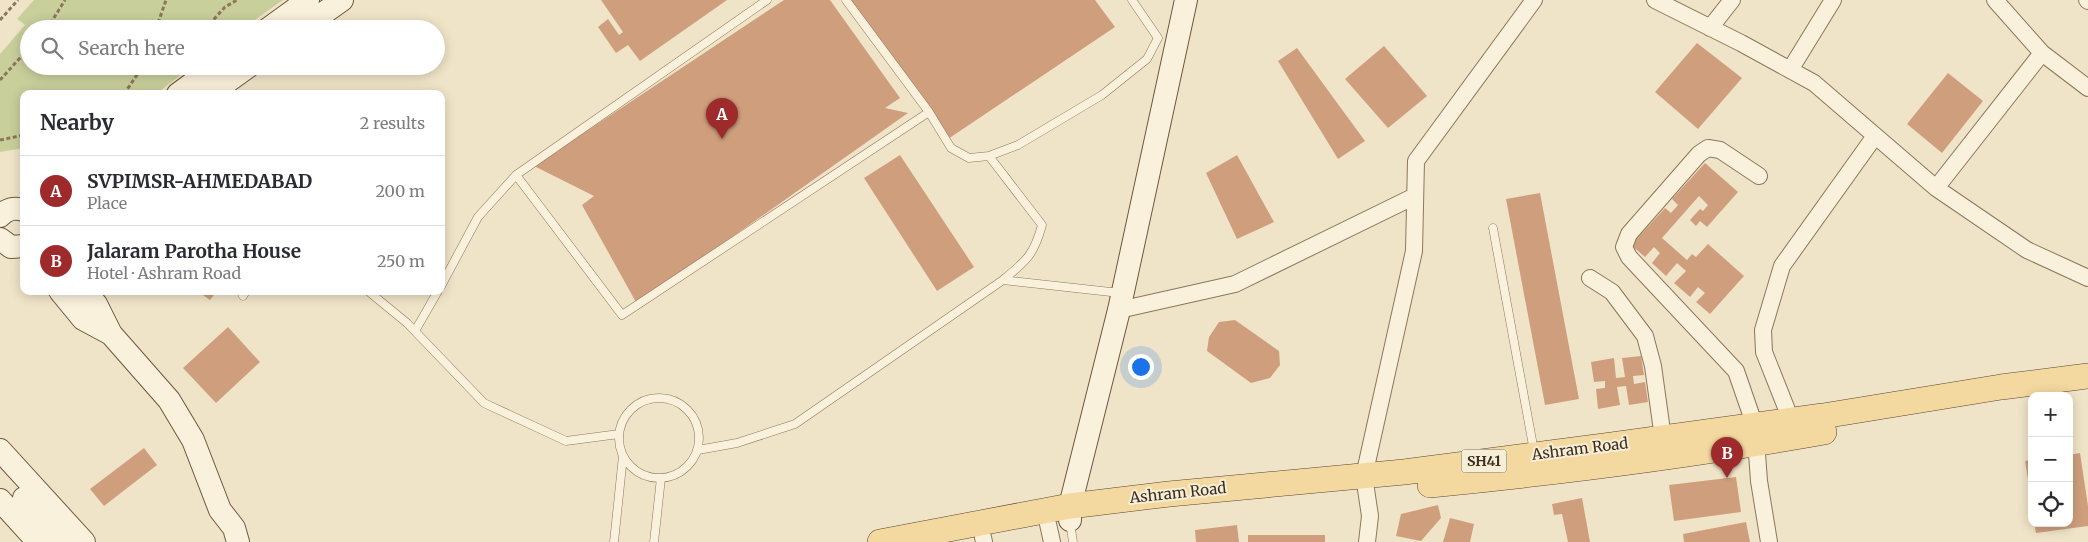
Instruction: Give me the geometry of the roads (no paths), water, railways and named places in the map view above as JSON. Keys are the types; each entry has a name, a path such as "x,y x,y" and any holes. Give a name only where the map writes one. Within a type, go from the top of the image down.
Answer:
{"main road":[{"name":"Ashram Road","path":"1365,484 1534,455 1663,438 1756,435 1791,420 1907,401 2088,376"},
{"path":"2073,395 2088,392"},
{"name":"Ashram Road","path":"956,542 1062,527 1178,493 1492,479 1756,435 1911,417 2028,401"},
{"name":"Ashram Road","path":"880,542 1062,527"}],"street":[{"path":"280,20 308,0"},
{"path":"314,20 342,0"},
{"path":"1062,527 1120,302 1186,0"},
{"path":"1367,542 1370,516 1365,484 1414,251 1416,161 1534,0"},
{"path":"1655,0 1814,83 1936,188 2027,250 2088,278"},
{"path":"1710,28 1732,0"},
{"path":"1790,70 1833,0"},
{"path":"1995,0 2042,53 2088,88"},
{"path":"1936,188 2042,53"},
{"path":"205,89 212,75"},
{"path":"205,89 232,75"},
{"path":"1791,420 1764,352 1763,330 1782,266 1875,136"},
{"path":"1759,176 1720,150 1708,148 1699,154 1629,234 1624,246 1629,257 1736,371 1756,435 1759,482 1770,542"},
{"path":"1120,302 1235,284 1415,196"},
{"path":"0,216 9,209 20,209"},
{"path":"1590,278 1612,292 1645,336 1653,366 1663,438"},
{"path":"64,295 84,318 111,334"},
{"path":"88,295 96,304 111,334 169,400 193,440 220,510 234,528 238,542"},
{"path":"0,450 84,542"},
{"path":"0,471 62,542"},
{"path":"0,500 38,542"},
{"path":"220,510 220,535 222,542"},
{"path":"0,520 20,542"}],"lane":[{"path":"445,279 478,217 516,176 767,0"},
{"path":"846,0 929,112 951,148 969,158 989,156 1018,145 1102,96 1147,59 1158,38 1132,0"},
{"path":"516,176 622,315 929,112"},
{"path":"698,450 737,444 795,424 1003,280 1024,262 1036,247 1042,225 989,156"},
{"path":"1494,228 1534,455"},
{"path":"1003,280 1120,302"},
{"path":"373,295 415,331 484,403 566,440 619,434"},
{"path":"415,331 436,295"},
{"path":"614,542 623,456 619,434 627,413 645,400 667,398 687,408 699,428 698,450 684,470 662,478 639,473 623,456"},
{"path":"654,542 662,478"}],"place":[{"name":"SVPIMSR-AHMEDABAD","path":"722,139"},
{"name":"Jalaram Parotha House","path":"1727,478"}]}
